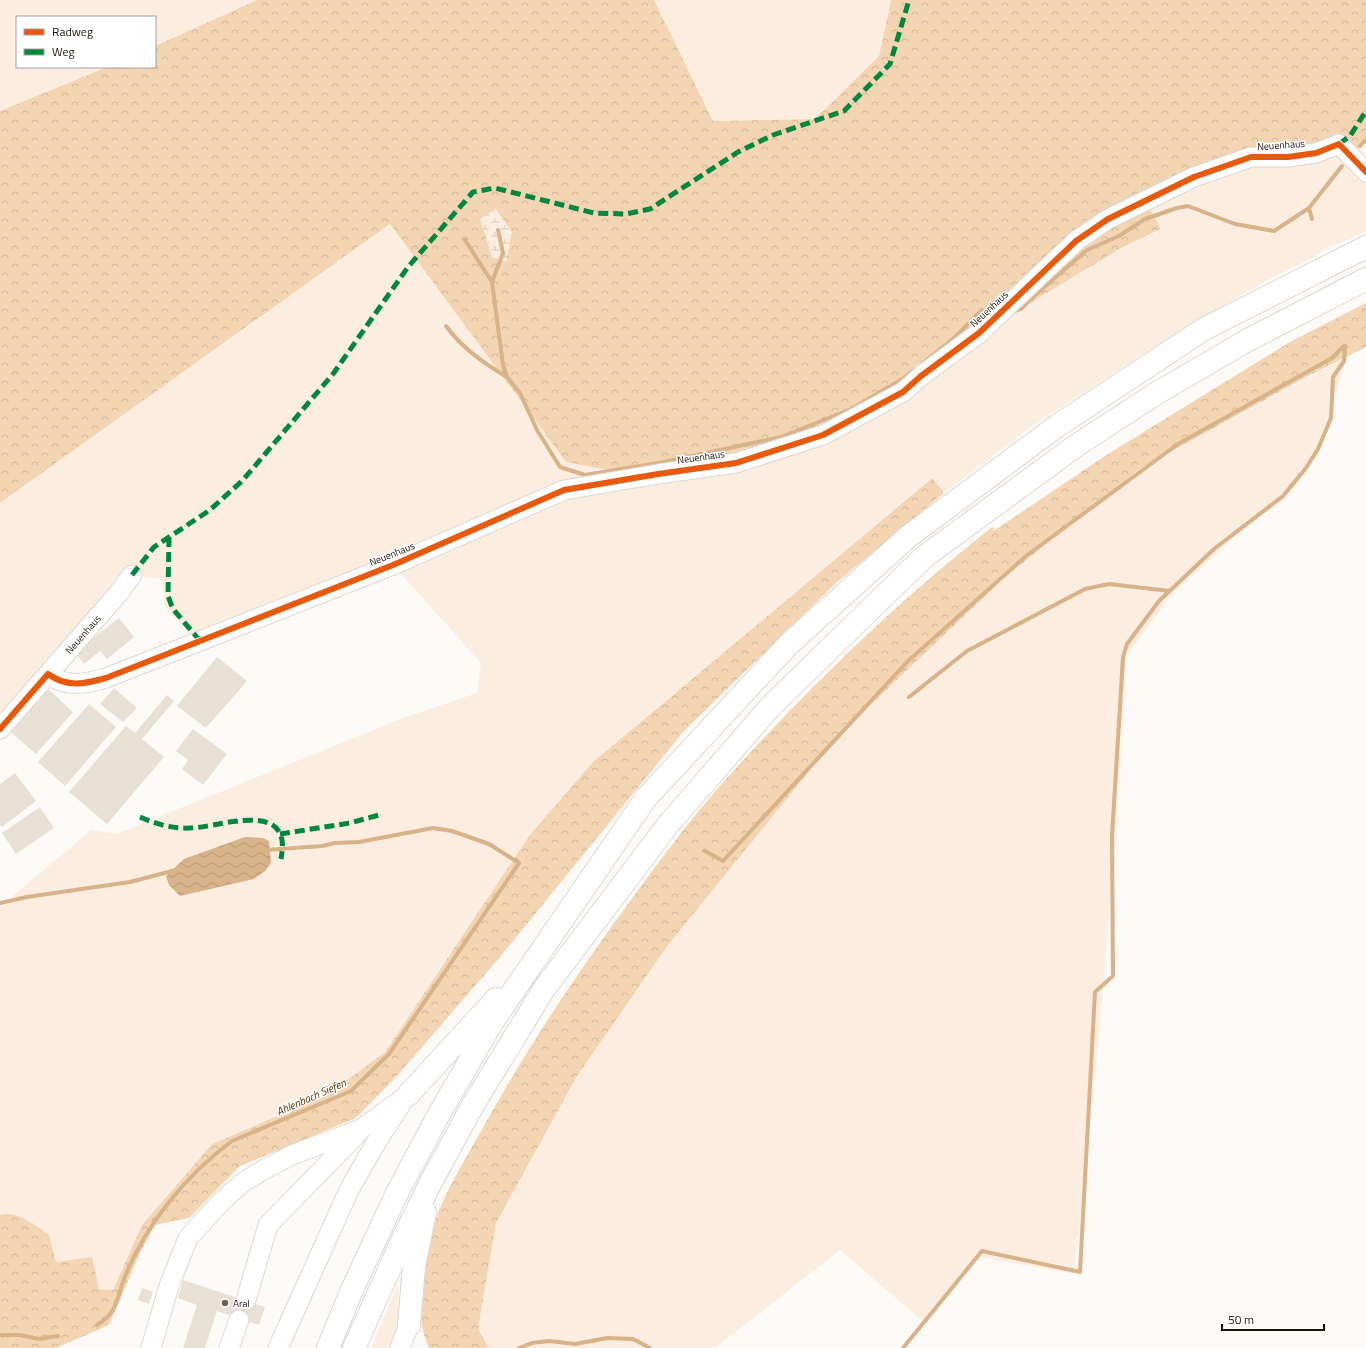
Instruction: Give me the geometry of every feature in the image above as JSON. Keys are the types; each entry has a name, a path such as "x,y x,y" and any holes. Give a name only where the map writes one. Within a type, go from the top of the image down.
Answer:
{"highway":[{"path":"328,1348 351,1292 396,1195 439,1114 493,1021 646,798 789,644 909,536 1057,426 1204,329 1366,247"},
{"path":"354,1348 396,1253 431,1182 472,1105 544,989 667,826 770,707 924,557 1077,445 1248,340 1366,279"},
{"path":"408,1095 533,961"},
{"path":"409,1325 414,1267 431,1182"}],"street":[{"name":"Neuenhaus","path":"48,674 67,684 88,683 106,678 393,565 564,490 658,474 736,463 823,435 903,392 921,376 979,333 1076,241 1108,218 1194,177 1251,157 1295,156 1316,153 1340,144 1366,172"},
{"name":"Neuenhaus","path":"0,729 117,596 132,575"},
{"path":"246,1300 268,1225 362,1129 408,1095"},
{"path":"278,1348 349,1190 377,1141 408,1095"},
{"path":"151,1348 169,1286 188,1238 221,1202 242,1183 292,1155 362,1129"},
{"path":"229,1348 239,1320"},
{"path":"400,1348 409,1325"}],"green space":[{"path":"0,0 257,0 156,46 156,16 16,16 16,68 105,68 0,111"},
{"path":"257,0 654,0 713,121 815,119 879,56 891,0 1366,0 1366,143 1356,150 1288,154 1146,203 1161,229 1121,248 838,419 779,443 678,466 623,473 566,462 390,224 0,503 0,111 105,68 156,68 156,46"},
{"path":"654,0 891,0 879,56 815,119 713,121"},
{"path":"1338,150 1366,178 1366,232 1327,248 1314,257 1264,282 1187,326 1032,426 944,493 931,478 593,762 529,836 385,1052 327,1095 212,1144 142,1225 113,1290 99,1289 55,1262 5,1214 0,1215 0,905 8,904 14,895 91,830 116,834 406,717 477,693 481,663 393,565 197,643 165,606 162,580 132,575 0,722 0,503 390,224 566,461 678,466 779,443 1121,248 1161,230 1146,203 1251,161"},
{"path":"496,209 512,232 506,262 492,257 480,219"},
{"path":"1366,303 1366,347 1314,373 1138,470 1004,578 836,738 668,945 577,1076 496,1223 478,1329 489,1348 429,1348 422,1328 420,1310 426,1253 438,1212 452,1182 518,1067 572,983 662,857 719,787 783,718 850,651 919,587 992,527 995,530 1108,454 1290,342"},
{"path":"1347,357 1318,453 1286,498 1239,533 1174,592 1127,655 1115,844 1099,1038 1074,1274 978,1257 926,1324 840,1250 715,1348 489,1348 478,1329 496,1223 577,1076 668,945 835,739 1004,578 1138,470"},
{"path":"932,478 944,493 836,583 684,731 500,957 396,1077 356,1118 240,1166 189,1218 155,1225 142,1249 109,1325 56,1348 0,1348 0,1215 6,1214 20,1217 32,1223 49,1235 56,1262 92,1257 99,1289 113,1290 142,1225 212,1144 327,1095 385,1052 529,836 593,762"},
{"path":"397,1286 399,1286 398,1328 391,1348 371,1348"}],"water":[{"path":"245,837 263,838 269,841 271,863 265,871 254,879 180,896 169,885 166,876 184,859"}],"building":[{"path":"119,618 134,637 107,659 100,651 84,664 75,652"},
{"path":"217,657 247,681 206,728 177,706"},
{"path":"45,686 73,712 36,754 7,729"},
{"path":"114,688 137,708 123,722 100,704"},
{"path":"167,695 174,701 142,739 164,757 107,824 69,792 126,726 135,733"},
{"path":"89,704 116,727 65,786 38,762"},
{"path":"193,729 227,754 203,785 182,769 188,760 176,751"},
{"path":"15,773 36,801 2,827 0,825 0,784"},
{"path":"40,807 54,828 16,854 2,833"},
{"path":"183,1280 265,1307 259,1325 217,1311 205,1348 183,1348 197,1305 178,1298"},
{"path":"142,1288 153,1292 149,1304 138,1300"}],"waterway":[{"path":"1360,146 1366,140"},
{"path":"1312,219 1309,208 1342,166"},
{"path":"1011,312 1021,309 1087,250 1119,236 1145,219 1177,208 1188,206 1235,224 1274,231 1309,208"},
{"path":"498,230 503,253 492,282 503,365 507,377 520,393 537,430 560,467 585,475 664,462 781,437 851,409 901,380 913,371"},
{"path":"465,240 492,282"},
{"path":"922,364 954,338 982,310"},
{"path":"446,326 452,334 474,354 507,377"},
{"path":"705,851 723,861 907,662 1026,556 1178,444 1332,358 1344,346"},
{"path":"903,1348 982,1251 1080,1272 1095,992 1113,976 1112,836 1123,657 1127,644 1159,601 1214,549 1283,496 1306,468 1318,449 1331,418 1333,377 1344,361 1345,346"},
{"path":"909,697 967,651 1085,589 1109,584 1170,591"},
{"name":"Ahlenbach Siefen","path":"97,1325 110,1315 135,1255 157,1218 184,1184 215,1154 232,1141 351,1091 389,1054 519,863 489,844 452,831 433,828 359,842 266,850"},
{"path":"0,903 27,897 130,882 176,870"},
{"name":"Ahlenbach Siefen","path":"0,1335 20,1335 39,1339 58,1336"},
{"path":"519,1348 532,1343 549,1341 575,1344 608,1338 633,1339 650,1348"}],"marked path":[{"path":"132,575 154,547 210,510 243,480 333,374 408,267 473,192 495,188 594,213 626,214 650,209 738,152 773,135 844,111 890,64 909,0"},
{"path":"1339,144 1350,136 1366,111"},
{"path":"169,537 168,596 173,609 201,642"},
{"path":"280,834 350,823 379,815"},
{"path":"140,817 164,826 177,828 201,827 243,820 257,820 268,823 277,829 282,840 281,859"}],"cycle path":[{"path":"0,729 48,674 62,681 76,684 106,678 393,565 564,490 658,474 736,463 823,435 903,392 921,376 979,333 1076,241 1108,219 1194,177 1251,157 1288,157 1316,153 1339,144 1366,172"}],"place":[{"name":"Aral","path":"225,1303"}]}
